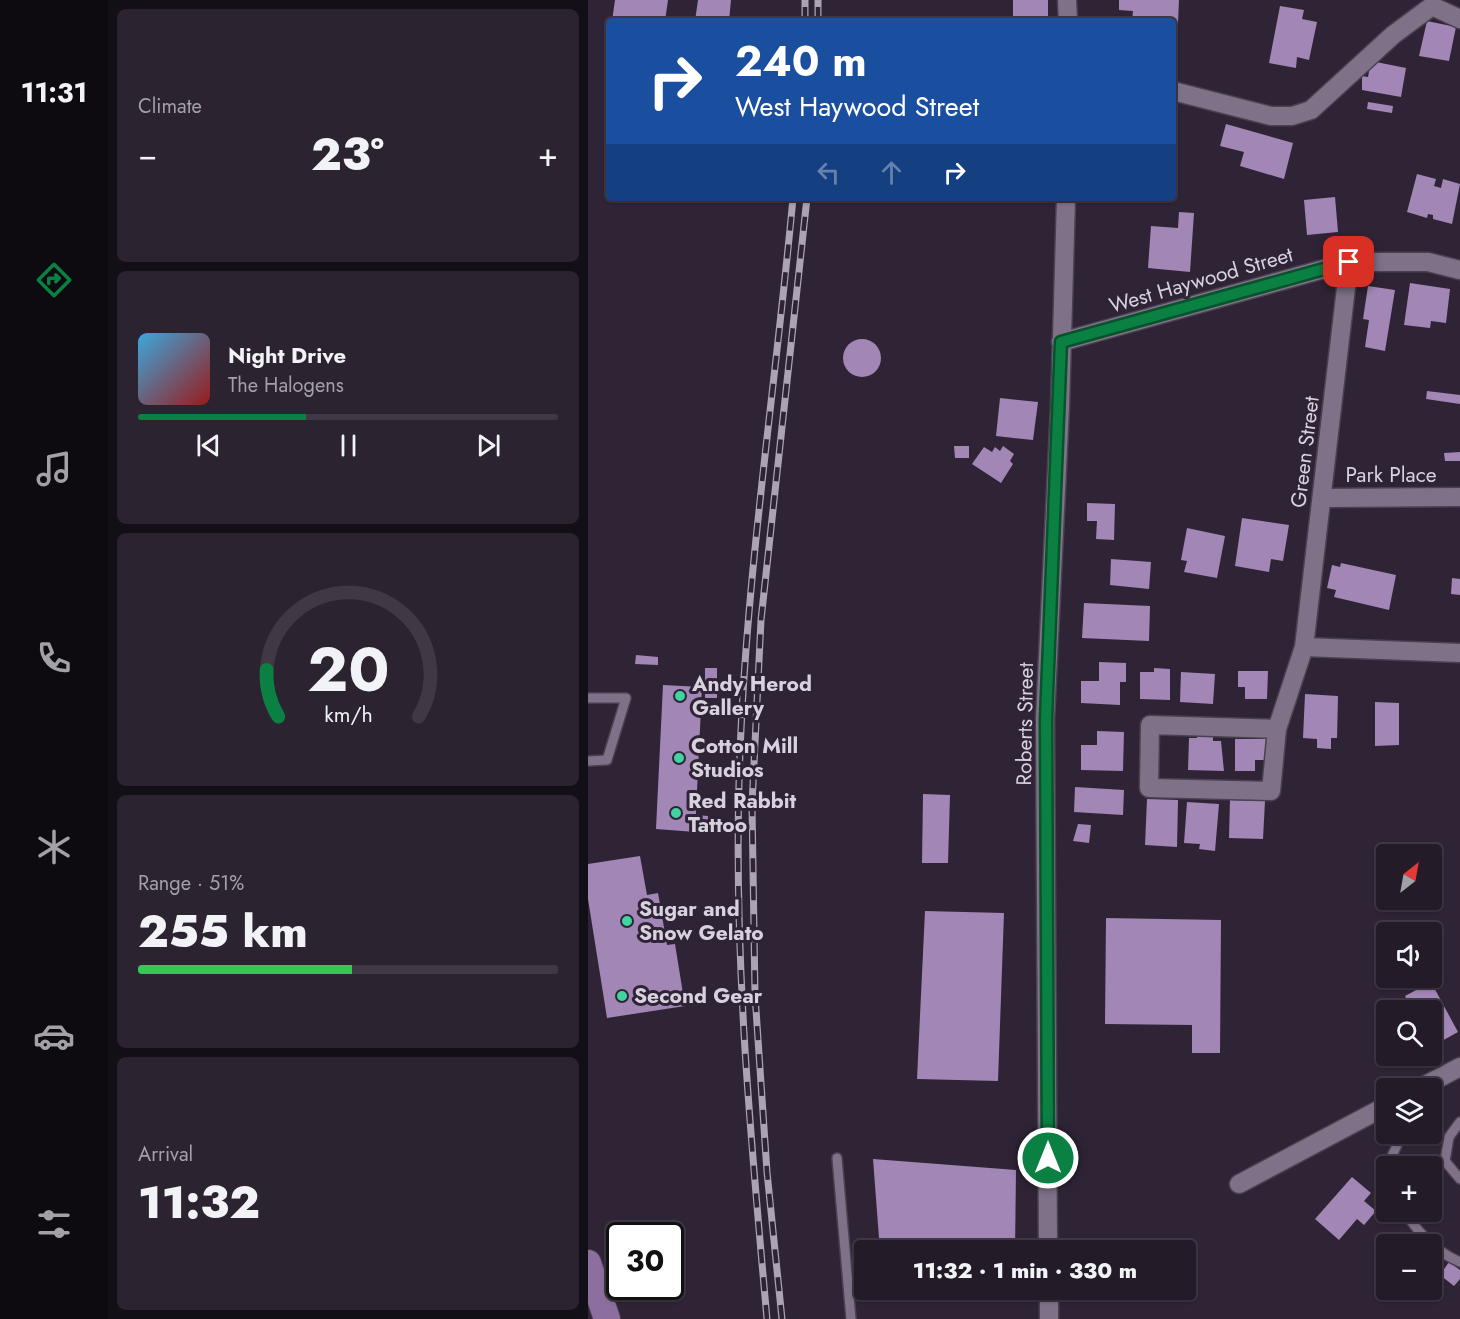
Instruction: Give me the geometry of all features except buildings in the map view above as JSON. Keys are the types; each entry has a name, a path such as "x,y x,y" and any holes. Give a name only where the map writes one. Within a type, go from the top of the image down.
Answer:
{"main road":[{"path":"588,1263 607,1319"}],"street":[{"path":"1067,0 1068,18"},
{"path":"1176,91 1271,117 1292,116 1311,110 1393,35 1432,6 1460,19"},
{"name":"Roberts Street","path":"1048,1240 1046,719 1066,201"},
{"name":"West Haywood Street","path":"1061,342 1349,262 1428,262 1460,270"},
{"name":"Green Street","path":"1277,729 1150,725 1149,789 1271,791 1277,729 1304,647 1349,262"},
{"name":"Park Place","path":"1322,498 1460,497"},
{"path":"1304,647 1460,653"},
{"path":"1440,1078 1460,1067"},
{"path":"1239,1184 1376,1111"},
{"path":"1048,1300 1049,1319"}],"lane":[{"path":"588,698 626,698 607,760 588,761"},
{"path":"1460,1122 1449,1137 1445,1161 1460,1179"},
{"path":"837,1158 851,1319"},
{"path":"1411,1222 1417,1232 1446,1256 1460,1262"}],"railway":[{"path":"805,0 805,18"},
{"path":"818,0 818,18"},
{"path":"767,1319 741,984 739,783 747,636 793,201"},
{"path":"782,1319 767,1172 755,995 752,805 761,620 807,201"}],"place":[{"name":"Andy Herod Gallery","path":"680,696"},
{"name":"Cotton Mill Studios","path":"679,758"},
{"name":"Red Rabbit Tattoo","path":"676,813"},
{"name":"Sugar and Snow Gelato","path":"627,921"},
{"name":"Second Gear","path":"622,996"}],"route":[{"path":"1048,1158 1046,719 1061,342 1349,262"}]}
